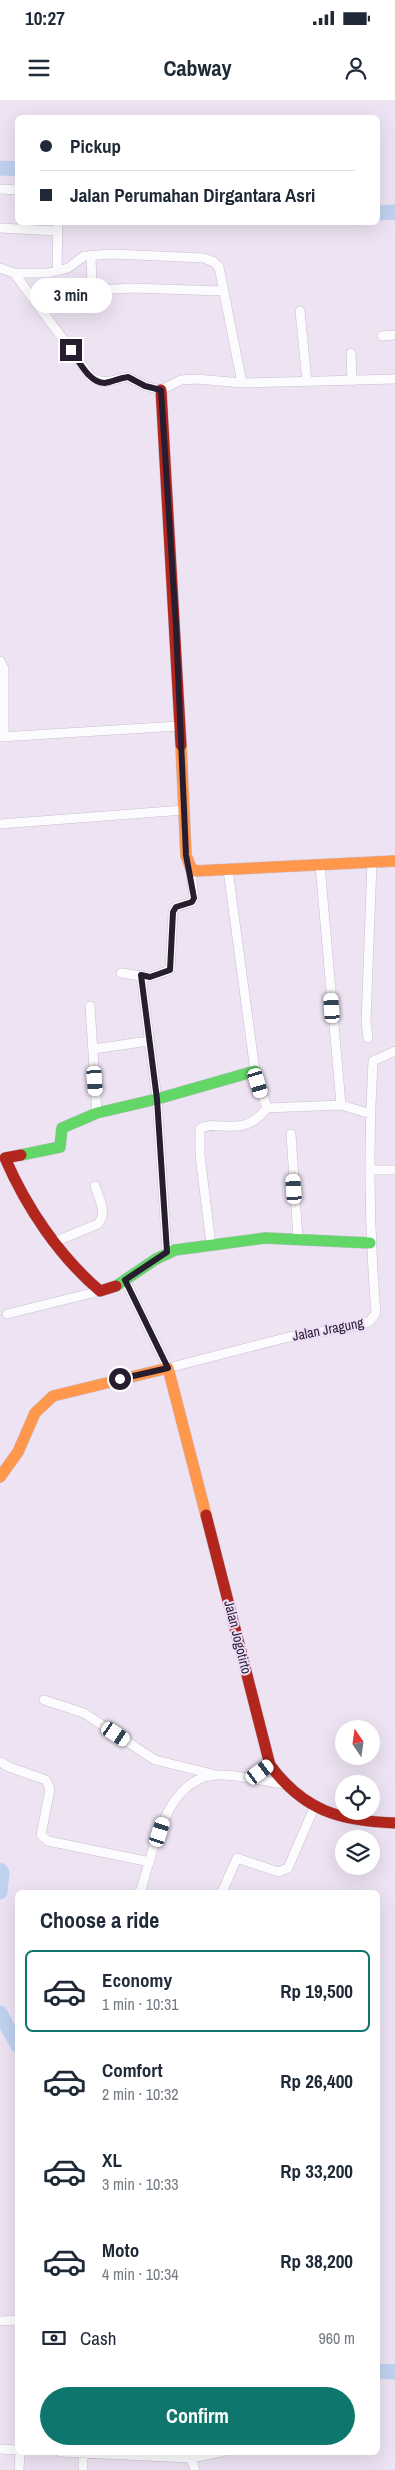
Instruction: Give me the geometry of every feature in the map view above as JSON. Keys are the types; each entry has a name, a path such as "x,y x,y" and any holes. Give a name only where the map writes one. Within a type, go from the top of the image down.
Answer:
{"street":[{"path":"0,189 15,190"},
{"path":"0,228 58,227 57,271"},
{"path":"0,268 14,273 48,273 68,268 80,258 91,255 112,254 204,258 214,262 219,267 242,383"},
{"path":"91,255 92,287 98,290 132,288 223,291"},
{"path":"14,273 91,377 105,383 128,377 145,386 161,390 181,380 197,379 242,383 395,379"},
{"path":"300,311 307,382"},
{"path":"382,336 395,335"},
{"path":"351,353 352,381"},
{"path":"121,973 150,977 170,970 173,912 176,907 192,902 194,898 190,866 186,855 176,626 161,390"},
{"path":"0,662 4,669 2,737 179,726"},
{"path":"0,824 184,810"},
{"path":"190,866 195,871 395,861"},
{"path":"368,1038 366,1022 372,862"},
{"path":"320,865 341,1105"},
{"path":"228,870 255,1071 267,1108"},
{"path":"141,975 157,1099 167,1252"},
{"path":"90,1006 97,1113"},
{"path":"93,1049 149,1041"},
{"name":"Jalan Jragung","path":"168,1368 271,1341 358,1326 370,1321 376,1313 370,1243 371,1114 374,1061 395,1051"},
{"path":"100,1291 54,1242 10,1172 5,1158 60,1147 62,1128 97,1113 157,1099 255,1071"},
{"path":"211,1245 200,1155 200,1129 205,1126 231,1128 242,1125 252,1121 267,1108 341,1105 371,1114"},
{"path":"291,1134 298,1239"},
{"path":"372,1170 395,1170"},
{"path":"54,1242 98,1224 102,1219 104,1214 95,1186"},
{"path":"7,1314 100,1291 125,1280 167,1252 265,1238 370,1243"},
{"path":"0,1477 20,1448 33,1414 40,1405 53,1396 168,1368 125,1280"},
{"name":"Jalan Jogotirto","path":"168,1368 270,1764 286,1784 314,1808 340,1818 395,1823"},
{"path":"44,1700 84,1714 155,1760 214,1775 251,1778 286,1784"},
{"path":"0,1762 46,1780 50,1789 41,1835 48,1841 150,1862"},
{"path":"251,1778 270,1764"},
{"path":"141,1890 165,1816 173,1801 193,1781 214,1775"},
{"path":"223,1890 234,1860 237,1858 278,1872 288,1868 314,1808"},
{"path":"0,2321 15,2320"},
{"path":"0,2449 15,2451"},
{"path":"18,2455 18,2470"},
{"path":"83,2455 83,2470"},
{"path":"110,2455 191,2458 206,2455"},
{"path":"191,2458 195,2470"}],"waterway":[{"path":"0,168 15,169"},
{"path":"380,213 395,212"},
{"path":"0,1870 2,1873 0,1892"},
{"path":"0,2013 15,2040"},
{"path":"380,2371 395,2372"}],"traffic: fast":[{"path":"21,1155 60,1147 62,1128 97,1113 157,1099 255,1071"},
{"path":"116,1286 156,1259 175,1250 265,1238 370,1243"}],"traffic: slow":[{"path":"181,745 186,855 190,866 195,871 395,861"},
{"path":"0,1477 18,1452 35,1413 53,1396 168,1368 206,1515"}],"traffic: jam":[{"path":"161,390 181,745"},
{"path":"21,1155 5,1158 23,1195 45,1230 71,1262 100,1291 116,1286"},
{"path":"206,1515 270,1765 296,1793 310,1803 325,1810 357,1820 395,1823"}],"route":[{"path":"71,350 91,377 98,382 105,383 128,377 145,386 161,390 176,626 186,855 190,866 194,898 192,902 176,907 173,912 172,966 170,970 150,977 141,975 157,1099 167,1252 125,1280 168,1368 120,1379"}]}
